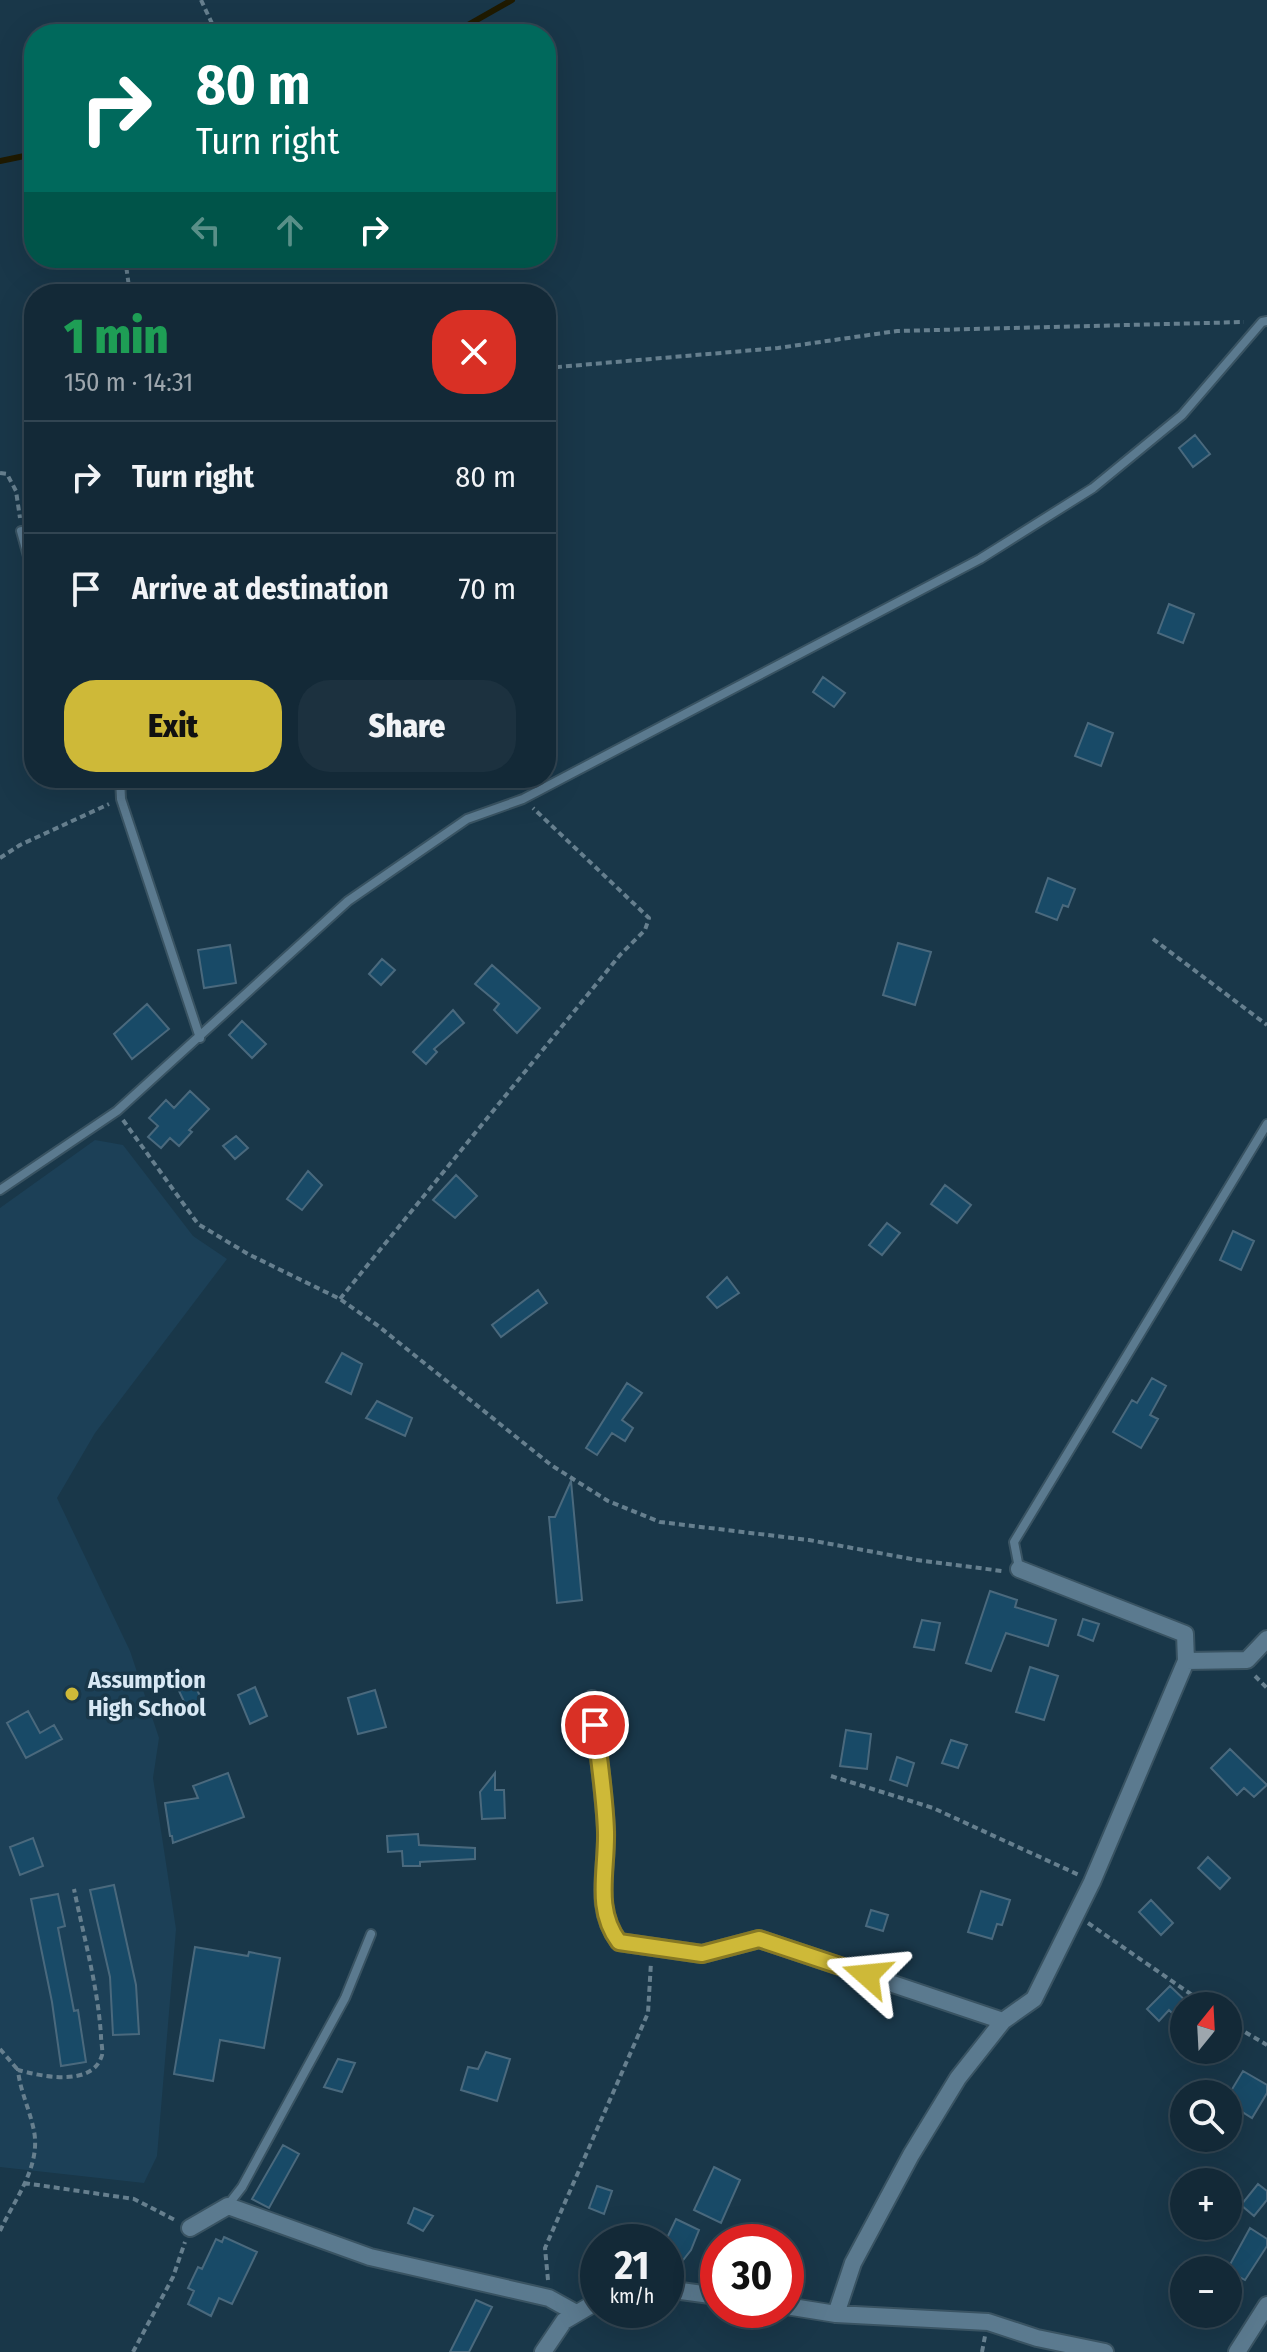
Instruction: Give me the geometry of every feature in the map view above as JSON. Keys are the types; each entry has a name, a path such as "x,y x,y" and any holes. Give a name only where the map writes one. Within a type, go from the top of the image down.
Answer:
{"street":[{"path":"836,2314 853,2263 911,2155 958,2078 1003,2021 1034,1999 1092,1882 1186,1661 1185,1634 1019,1569"},
{"path":"1186,1661 1247,1660 1267,1639"},
{"path":"592,1699 606,1832 602,1895 609,1928 619,1942 702,1954 759,1939 1003,2021"},
{"path":"190,2228 228,2206 370,2257 549,2298 576,2313"},
{"path":"1237,2352 1267,2305"},
{"path":"804,2309 836,2314 988,2322 1037,2338 1105,2352"},
{"path":"543,2352 564,2321 580,2311"}],"lane":[{"path":"556,782 980,559 1093,488 1182,415 1265,322"},
{"path":"21,531 24,542"},
{"path":"120,788 121,799 200,1038"},
{"path":"0,1190 117,1111 348,901 467,819 544,788"},
{"path":"1019,1569 1014,1542 1267,1124"},
{"path":"228,2206 242,2187 345,1998 371,1934"}],"path":[{"path":"201,0 212,24"},
{"path":"556,367 778,348 897,331 1265,322"},
{"path":"0,473 7,474 16,491 21,531"},
{"path":"0,858 20,845 121,799"},
{"path":"340,1299 620,955 645,930 649,918 523,799"},
{"path":"1153,939 1267,1025"},
{"path":"117,1111 198,1224 248,1254 340,1299 377,1325 551,1465 608,1501 660,1522 809,1540 996,1572 1019,1569"},
{"path":"831,1776 933,1808 1092,1882"},
{"path":"0,2049 18,2070 45,2077 72,2078 94,2068 102,2055 99,2008 74,1889"},
{"path":"1076,1914 1188,1992"},
{"path":"549,2298 545,2248 648,2013 652,1946"},
{"path":"1242,2031 1267,2045"},
{"path":"0,2231 34,2162 35,2133 19,2085 18,2070"},
{"path":"24,2183 134,2199 190,2228 173,2277 133,2352"}],"shaded area":[{"name":"Assumption High School","path":"95,1140 123,1145 193,1236 227,1259 95,1433 57,1498 130,1651 159,1738 153,1778 176,1929 157,2156 144,2183 0,2167 0,1208"}],"building":[{"path":"1195,435 1210,454 1193,467 1179,448"},
{"path":"1169,604 1194,614 1183,643 1158,633"},
{"path":"823,677 845,693 834,707 813,692"},
{"path":"1088,723 1113,733 1101,766 1075,756"},
{"path":"1048,878 1075,889 1068,907 1063,905 1057,920 1036,912"},
{"path":"898,943 931,952 915,1005 883,995"},
{"path":"230,945 236,983 204,988 198,950"},
{"path":"382,959 395,970 381,985 369,974"},
{"path":"492,965 540,1008 517,1033 494,1010 499,1004 475,984"},
{"path":"147,1004 169,1029 132,1059 114,1034"},
{"path":"453,1010 464,1023 434,1049 437,1052 426,1064 413,1052"},
{"path":"242,1021 266,1044 252,1058 229,1035"},
{"path":"190,1091 209,1109 179,1146 170,1138 161,1148 148,1137 158,1126 149,1118 166,1100 174,1108"},
{"path":"236,1136 248,1148 235,1159 223,1146"},
{"path":"308,1171 322,1185 302,1210 287,1199"},
{"path":"456,1175 477,1196 455,1218 433,1200"},
{"path":"945,1185 971,1205 957,1223 931,1204"},
{"path":"887,1223 900,1233 882,1255 869,1245"},
{"path":"1233,1231 1254,1241 1241,1270 1220,1260"},
{"path":"727,1277 739,1293 717,1308 707,1297"},
{"path":"538,1290 547,1303 501,1337 492,1325"},
{"path":"342,1353 362,1364 351,1394 326,1382"},
{"path":"1152,1378 1166,1386 1150,1415 1158,1419 1141,1448 1113,1432 1132,1400 1137,1403"},
{"path":"627,1383 642,1393 622,1420 633,1428 625,1441 612,1433 597,1455 586,1448"},
{"path":"377,1401 412,1418 405,1436 366,1418"},
{"path":"571,1481 582,1600 557,1603 549,1517 555,1517"},
{"path":"990,1591 1017,1600 1015,1607 1056,1620 1048,1646 1006,1633 991,1671 966,1663"},
{"path":"1083,1619 1099,1624 1093,1641 1078,1635"},
{"path":"922,1620 940,1623 934,1650 914,1647"},
{"path":"1030,1667 1058,1676 1044,1720 1016,1712"},
{"path":"194,1683 204,1705 189,1712 179,1691"},
{"path":"255,1687 267,1716 250,1724 238,1695"},
{"path":"375,1690 386,1727 358,1734 348,1698"},
{"path":"28,1711 40,1733 54,1725 62,1739 26,1758 7,1723"},
{"path":"846,1730 871,1734 867,1769 840,1766"},
{"path":"951,1740 967,1745 958,1768 942,1763"},
{"path":"1230,1749 1267,1785 1254,1797 1244,1788 1237,1795 1211,1768"},
{"path":"897,1757 914,1763 907,1786 890,1780"},
{"path":"228,1773 244,1817 173,1843 165,1803 198,1798 193,1786"},
{"path":"495,1773 495,1790 504,1790 505,1818 482,1819 480,1792"},
{"path":"418,1834 419,1845 475,1848 475,1859 403,1866 402,1851 388,1852 387,1836"},
{"path":"33,1838 43,1866 20,1875 10,1847"},
{"path":"1208,1857 1230,1878 1220,1889 1198,1868"},
{"path":"114,1885 136,1985 139,2034 113,2035 110,1977 90,1890"},
{"path":"981,1891 1010,1900 1002,1925 997,1924 992,1939 968,1932"},
{"path":"58,1894 65,1926 58,1928 74,2011 78,2010 86,2062 61,2066 52,2002 31,1899"},
{"path":"1151,1900 1173,1923 1161,1935 1139,1912"},
{"path":"871,1910 888,1915 883,1931 866,1926"},
{"path":"195,1947 280,1958 264,2048 220,2040 213,2081 174,2074"},
{"path":"1170,1986 1176,1992 1170,1992 1170,2011 1159,2021 1147,2009"},
{"path":"486,2052 510,2059 497,2101 461,2090 468,2067 478,2069"},
{"path":"338,2059 355,2063 342,2092 324,2087"},
{"path":"1243,2071 1267,2085 1267,2093 1252,2118 1242,2112 1242,2080 1238,2080"},
{"path":"283,2145 299,2154 269,2208 252,2199"},
{"path":"714,2167 740,2180 721,2223 694,2210"},
{"path":"1258,2184 1267,2191 1267,2200 1254,2216 1242,2204"},
{"path":"597,2186 612,2191 604,2214 589,2208"},
{"path":"414,2208 433,2216 423,2231 408,2223"},
{"path":"676,2219 699,2230 684,2259 684,2224 674,2224"},
{"path":"1250,2228 1267,2239 1267,2246 1245,2280 1242,2278 1242,2256 1235,2256"},
{"path":"224,2237 257,2252 232,2304 219,2298 211,2316 188,2304 194,2291 188,2288 198,2267 202,2269 216,2239 222,2242"},
{"path":"476,2300 492,2307 469,2352 450,2352"}],"waterway":[{"path":"470,24 512,0"},
{"path":"0,161 24,156"}],"place":[{"name":"Assumption High School","path":"72,1694"}],"route":[{"path":"595,1725 606,1832 602,1895 609,1928 619,1942 702,1954 759,1939 867,1975"}]}
